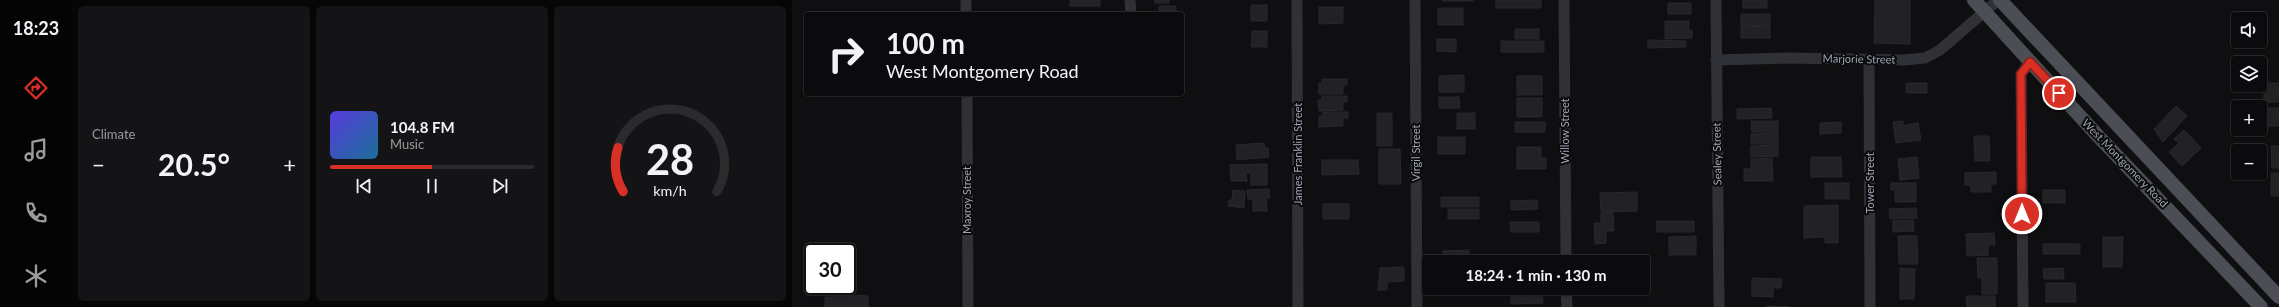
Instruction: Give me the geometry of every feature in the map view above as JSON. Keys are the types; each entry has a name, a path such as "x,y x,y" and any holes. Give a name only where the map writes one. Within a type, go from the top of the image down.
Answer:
{"main road":[{"name":"West Montgomery Road","path":"1974,0 2098,136 2261,307"},
{"name":"West Montgomery Road","path":"1999,0 2279,297"},
{"path":"2098,136 2112,120"}],"street":[{"path":"966,0 966,12"},
{"path":"1130,0 1130,12"},
{"name":"James Franklin Street","path":"1298,0 1298,307"},
{"name":"Virgil Street","path":"1415,0 1417,307"},
{"name":"Willow Street","path":"1564,0 1566,255"},
{"name":"Sealey Street","path":"1716,0 1719,307"},
{"name":"Marjorie Street","path":"1716,60 1789,58 1869,60 1925,58 1940,50 1999,0"},
{"name":"Tower Street","path":"1869,60 1870,307"},
{"path":"2023,307 2021,74 2030,62"},
{"name":"Maxroy Street","path":"967,96 968,307"},
{"path":"1566,295 1567,307"}],"building":[{"path":"1070,0 1100,0 1100,6 1070,6"},
{"path":"1155,0 1169,0 1169,3 1155,3"},
{"path":"1473,0 1473,1 1442,1"},
{"path":"1496,0 1541,0 1541,8 1496,8"},
{"path":"1743,0 1767,0 1767,8 1743,8"},
{"path":"1875,0 1910,0 1910,44 1874,43"},
{"path":"1668,3 1691,3 1691,14 1668,14"},
{"path":"1251,5 1267,5 1267,21 1251,21"},
{"path":"1159,6 1176,6 1176,12 1159,12"},
{"path":"1319,7 1343,7 1343,23 1319,24"},
{"path":"1438,8 1463,8 1463,25 1438,25"},
{"path":"1741,14 1770,14 1770,25 1741,26"},
{"path":"1665,21 1689,21 1689,31 1692,30 1692,38 1665,39"},
{"path":"1770,26 1770,38 1741,38 1741,27"},
{"path":"1515,29 1539,29 1539,39 1515,39"},
{"path":"1252,31 1267,31 1267,47 1251,47"},
{"path":"1437,39 1456,39 1456,52 1437,51"},
{"path":"1648,40 1686,41 1686,47 1648,48"},
{"path":"1501,41 1544,41 1544,52 1501,52"},
{"path":"1464,75 1464,92 1439,92 1439,76"},
{"path":"1517,76 1542,76 1542,95 1517,95"},
{"path":"1322,79 1347,79 1347,85 1343,85 1343,94 1319,94 1319,83 1322,83"},
{"path":"1906,83 1927,83 1927,93 1906,93"},
{"path":"2267,83 2279,83 2279,102 2267,102 2267,100 2264,100 2264,92 2267,92"},
{"path":"1322,96 1347,96 1347,102 1343,102 1343,110 1319,111 1318,100 1322,100"},
{"path":"1439,97 1459,97 1460,108 1439,108"},
{"path":"1517,98 1542,98 1542,117 1517,117"},
{"path":"2176,106 2187,116 2163,142 2154,129"},
{"path":"1771,108 1772,118 1737,119 1737,109"},
{"path":"2267,108 2279,108 2279,126 2267,126"},
{"path":"1323,112 1348,112 1348,118 1343,118 1343,126 1319,127 1319,116 1323,116"},
{"path":"1377,113 1392,113 1392,146 1377,146"},
{"path":"1457,113 1475,113 1475,129 1457,129"},
{"path":"1751,121 1778,121 1778,132 1752,132"},
{"path":"1903,121 1903,126 1918,123 1921,140 1896,143 1893,122"},
{"path":"1515,122 1545,122 1545,132 1515,132"},
{"path":"1841,122 1841,133 1820,134 1820,123"},
{"path":"2184,130 2201,148 2182,166 2169,152 2179,143 2174,139"},
{"path":"1778,133 1778,144 1751,144 1751,134"},
{"path":"1974,136 1989,136 1990,161 1975,161"},
{"path":"1438,137 1465,137 1465,154 1438,154"},
{"path":"1264,143 1265,148 1268,148 1269,157 1237,160 1236,145"},
{"path":"1778,145 1778,156 1751,157 1751,146"},
{"path":"2271,146 2279,146 2279,168 2272,168"},
{"path":"1517,147 1541,147 1541,158 1546,158 1546,169 1517,169"},
{"path":"1379,149 1400,149 1401,184 1379,184"},
{"path":"1811,157 1841,157 1842,177 1811,177"},
{"path":"1917,157 1919,178 1900,180 1898,159"},
{"path":"1772,158 1773,181 1744,181 1744,169 1751,169 1751,159"},
{"path":"1322,160 1358,160 1359,174 1322,175"},
{"path":"1267,164 1267,185 1251,185 1251,173 1246,173 1247,181 1231,181 1230,165"},
{"path":"1996,172 1996,184 1991,184 1991,192 1971,192 1970,185 1965,185 1965,173"},
{"path":"2271,173 2279,173 2279,196 2271,196"},
{"path":"1825,183 1849,183 1849,199 1825,199"},
{"path":"1891,183 1916,183 1916,202 1895,202 1895,190 1891,190"},
{"path":"1269,189 1270,198 1266,198 1267,211 1253,211 1253,199 1248,199 1247,190"},
{"path":"1233,190 1245,191 1244,208 1228,206 1229,200 1232,200"},
{"path":"2043,190 2065,190 2065,203 2043,203"},
{"path":"1637,192 1637,211 1601,212 1600,193"},
{"path":"1441,197 1479,197 1479,207 1441,207"},
{"path":"1537,200 1538,209 1511,210 1511,201"},
{"path":"1323,204 1349,204 1349,219 1323,219"},
{"path":"1838,205 1838,243 1825,243 1825,237 1804,238 1804,206"},
{"path":"1916,208 1917,218 1890,219 1889,209"},
{"path":"1448,209 1479,209 1479,219 1448,219"},
{"path":"1613,212 1614,231 1606,231 1606,243 1595,244 1594,223 1601,223 1601,213"},
{"path":"1913,220 1914,231 1893,232 1893,221"},
{"path":"1656,221 1694,221 1694,232 1657,232"},
{"path":"1510,222 1539,222 1539,232 1511,232"},
{"path":"1994,233 1995,245 1988,245 1988,255 1967,256 1966,234"},
{"path":"1696,236 1696,255 1669,255 1669,237"},
{"path":"1898,236 1917,236 1918,264 1899,264"},
{"path":"2103,237 2123,237 2122,267 2103,267"},
{"path":"2043,244 2080,244 2080,254 2043,254"},
{"path":"1469,250 1469,255 1443,255 1443,251"},
{"path":"1977,258 1997,258 1997,294 1982,294 1982,278 1978,278"},
{"path":"1404,267 1404,281 1387,282 1387,290 1378,290 1380,268"},
{"path":"1900,268 1915,269 1914,299 1900,299"},
{"path":"2063,268 2064,279 2044,279 2043,269"},
{"path":"1752,278 1782,279 1781,288 1773,288 1773,297 1752,296"},
{"path":"2046,283 2075,283 2076,302 2046,302"},
{"path":"834,295 868,296 868,307 825,307 825,297 834,297"},
{"path":"1511,295 1542,295 1543,303 1511,304"},
{"path":"1966,296 1995,296 1995,307 1967,307"},
{"path":"1767,306 1790,307 1767,307"}],"route":[{"path":"2022,214 2021,74 2030,62 2059,93"}]}
